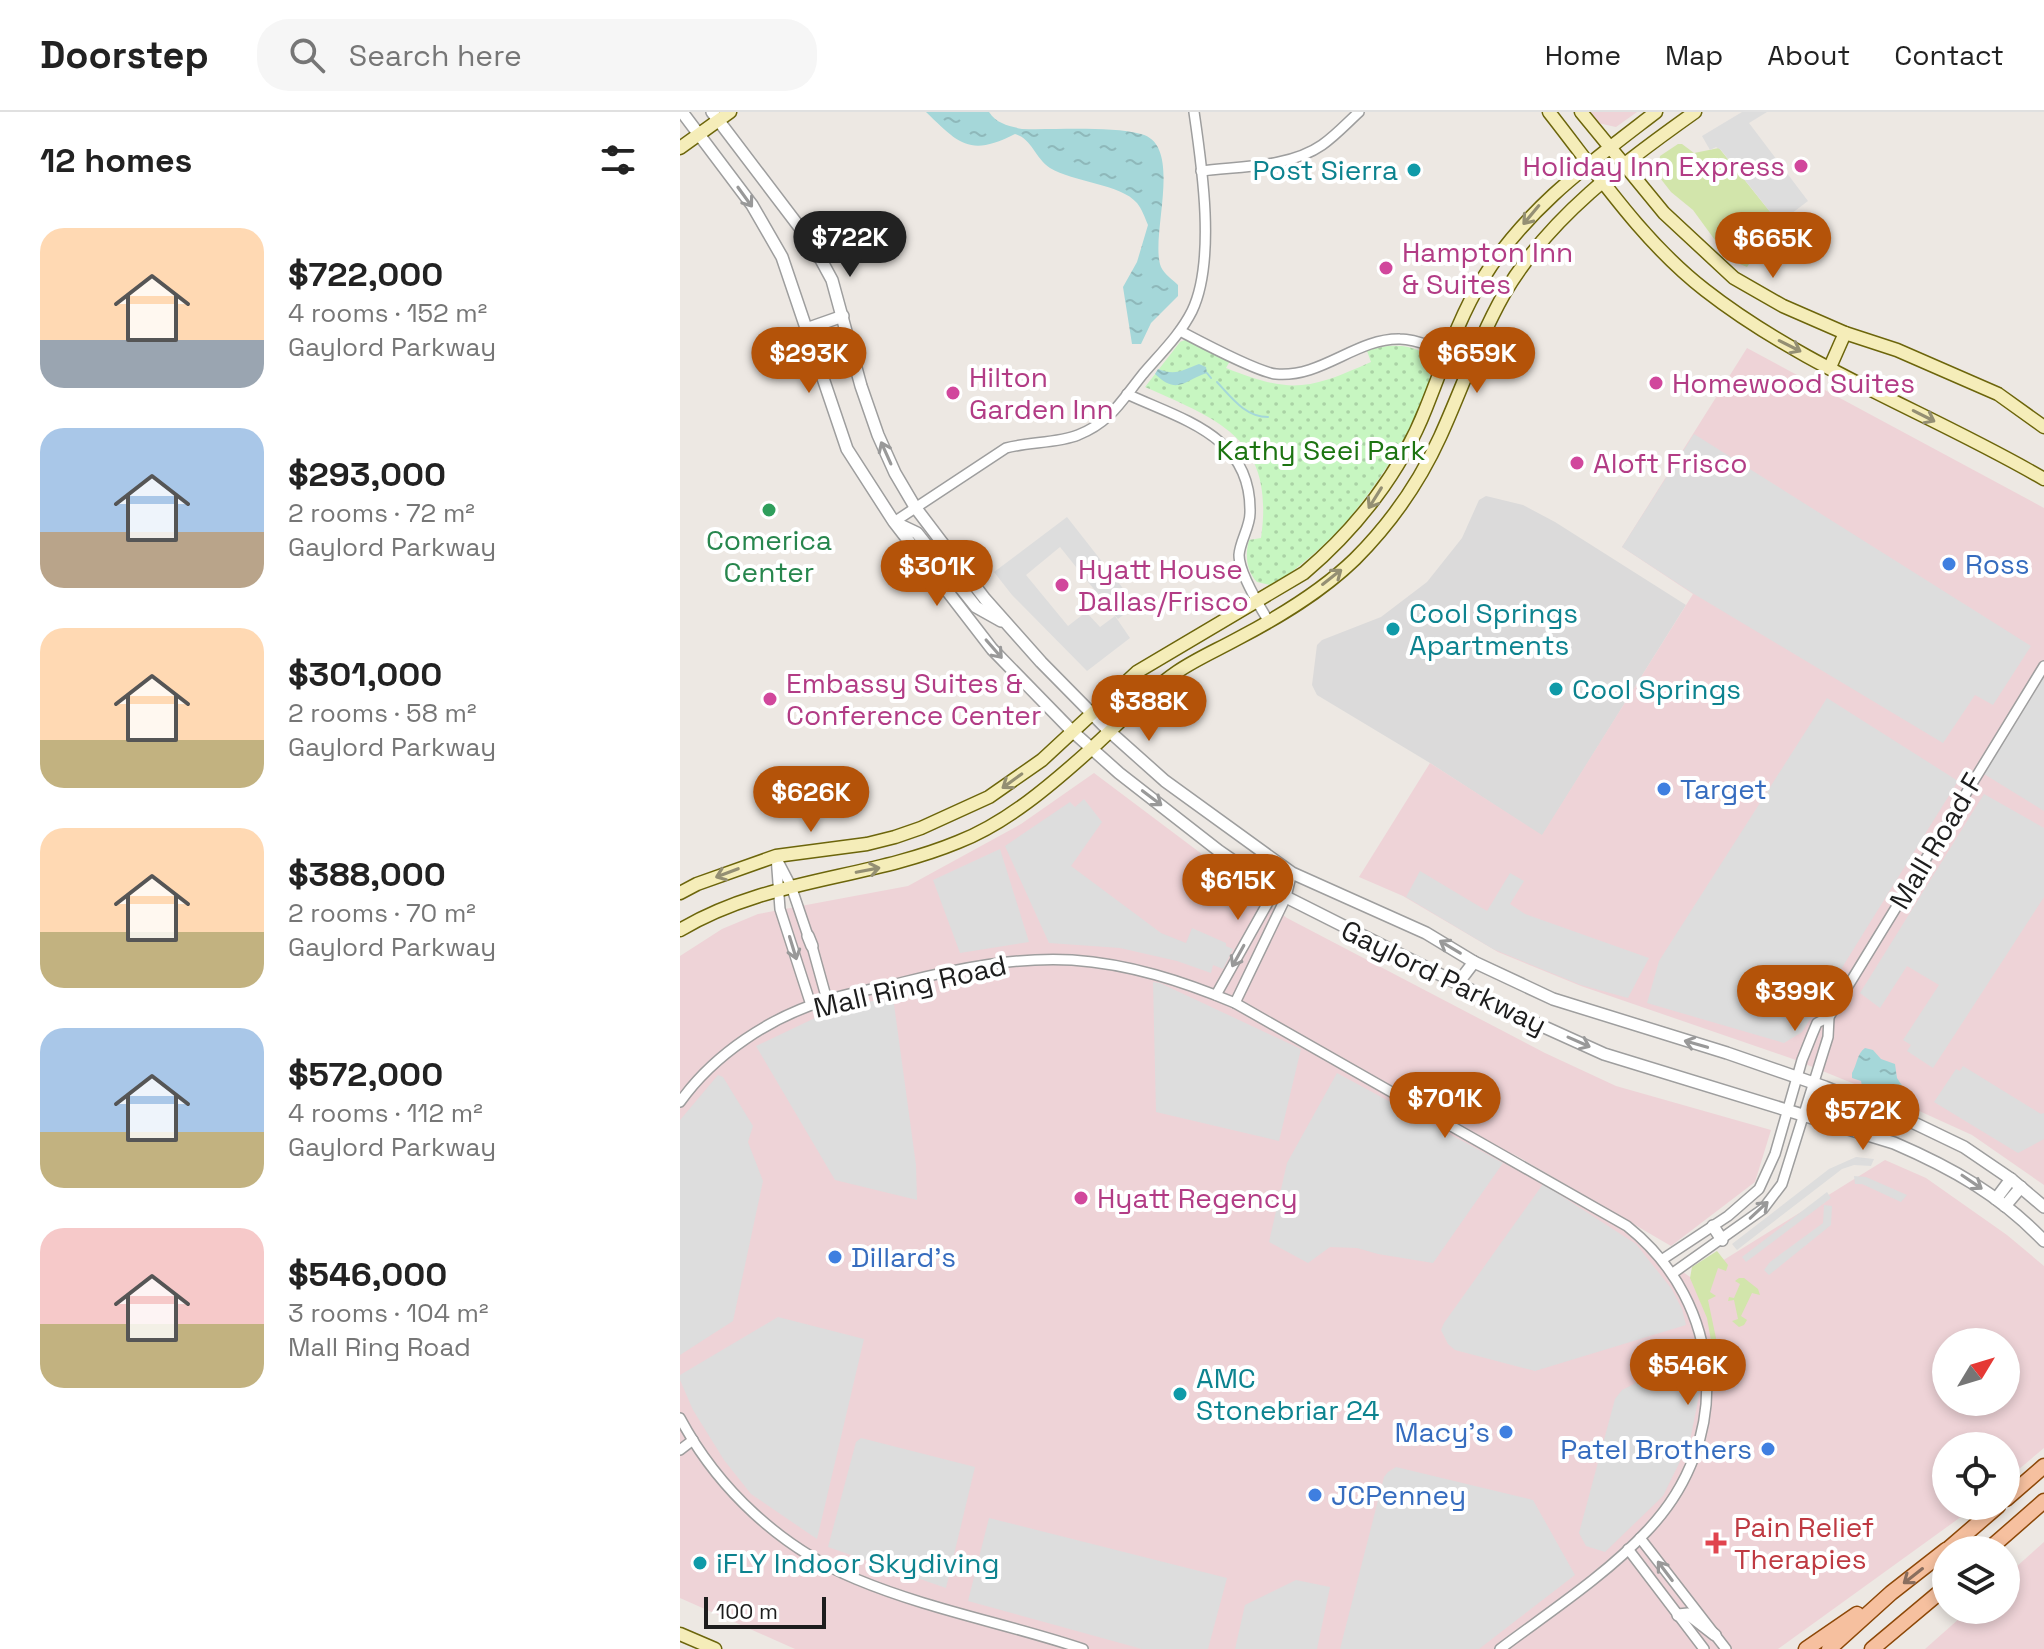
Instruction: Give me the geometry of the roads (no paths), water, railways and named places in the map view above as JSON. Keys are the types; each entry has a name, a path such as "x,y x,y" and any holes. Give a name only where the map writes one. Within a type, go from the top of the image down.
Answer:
{"main road":[{"path":"680,148 699,135 715,116 730,112"},
{"path":"1549,112 1652,241 1703,288 1774,338 2044,479"},
{"path":"1581,112 1680,231 1734,278 1783,306 1845,333 1897,350 1998,394 2044,427"},
{"path":"680,893 776,856 867,844 921,828 989,797 1042,760 1137,672 1316,562 1367,510 1406,448 1481,280 1540,205 1656,112"},
{"path":"680,930 716,911 785,887 895,864 963,840 1013,812 1091,749 1131,708 1179,671 1302,602 1353,561 1394,516 1433,452 1470,363 1505,294 1532,252 1560,219 1695,112"},
{"path":"1830,367 1845,333"},
{"path":"2020,1487 2044,1466"},
{"path":"2004,1536 2044,1501"},
{"path":"1963,1536 1981,1520"},
{"path":"1829,1649 1932,1561"},
{"path":"1806,1649 1891,1593"},
{"path":"1875,1649 1932,1599"},
{"path":"680,1634 715,1649"}],"street":[{"name":"Gaylord Parkway","path":"682,112 752,205 782,257 847,449 894,522 992,649 1091,749 1219,851 1275,890 1376,944 1604,1054 1788,1109 1894,1143 1929,1158 1966,1177 2044,1241"},
{"path":"1009,626 976,607 917,533 894,522 1006,448 1076,436 1109,417 1180,331 1192,312 1200,290 1205,250 1194,112"},
{"path":"1201,171 1273,163 1307,153 1322,145 1359,112"},
{"name":"Gaylord Parkway","path":"715,116 813,245 832,280 878,435 915,507 1009,626 1090,713 1165,781 1292,873 1426,933 1474,962 1553,999 1797,1077 1947,1138 2016,1183 2044,1207"},
{"path":"806,329 843,316"},
{"path":"1180,331 1275,374 1313,370 1388,340 1404,339 1470,363"},
{"path":"1127,394 1178,414 1213,435 1233,452 1248,487 1251,516 1239,557 1269,622"},
{"name":"Mall Road F","path":"1673,1273 1763,1209 1782,1184 1828,1037 1829,1017 2044,666"},
{"path":"776,856 785,887 810,941 827,1000"},
{"path":"1216,995 1275,890 1292,873"},
{"path":"1235,1003 1286,897 1292,873"},
{"path":"785,887 780,909 811,1005"},
{"name":"Mall Ring Road","path":"680,1102 702,1076 744,1041 811,1005 827,1000 964,968 1039,959 1120,966 1172,979 1235,1003 1602,1210 1639,1235 1663,1259 1689,1299 1705,1359 1705,1407 1698,1445 1687,1472 1662,1513 1640,1538 1500,1649"},
{"path":"1458,983 1474,962"},
{"name":"Mall Road F","path":"1663,1259 1713,1226 1759,1189 1775,1154 1797,1077 1817,1023 1829,1017"},
{"path":"2000,1202 2016,1183"},
{"path":"1713,1226 1722,1240"},
{"path":"681,1423 712,1468 751,1511 782,1537 835,1569 863,1582 921,1601 1083,1649"},
{"path":"680,1450 693,1440"},
{"path":"1640,1538 1726,1649"},
{"path":"1628,1549 1704,1649"},
{"path":"1678,1615 1688,1614 1715,1635"}],"water":[{"path":"926,112 989,112 1000,122 1022,129 1114,130 1141,134 1154,142 1161,155 1164,173 1158,253 1162,270 1178,285 1178,296 1151,323 1141,344 1132,344 1123,287 1137,262 1148,225 1137,203 1120,191 1050,168 1021,136 1015,134 987,145 966,144"},
{"path":"1199,364 1206,367 1207,373 1181,384 1170,384 1155,374 1158,369 1175,372"},
{"path":"1865,1048 1895,1064 1897,1078 1903,1087 1899,1095 1892,1094 1891,1097 1862,1086 1861,1081 1852,1078"}],"waterway":[{"path":"1207,373 1211,378"},
{"path":"1217,382 1245,410 1268,417"}],"place":[{"name":"Holiday Inn Express","path":"1801,166"},
{"name":"Post Sierra","path":"1414,170"},
{"name":"Hampton Inn & Suites","path":"1386,268"},
{"name":"Homewood Suites","path":"1656,383"},
{"name":"Hilton Garden Inn","path":"953,393"},
{"name":"Aloft Frisco","path":"1577,463"},
{"name":"Comerica Center","path":"769,510"},
{"name":"Ross","path":"1949,564"},
{"name":"Hyatt House Dallas/Frisco","path":"1062,585"},
{"name":"Cool Springs Apartments","path":"1393,629"},
{"name":"Cool Springs","path":"1556,689"},
{"name":"Embassy Suites & Conference Center","path":"770,699"},
{"name":"Target","path":"1664,789"},
{"name":"Hyatt Regency","path":"1081,1198"},
{"name":"Dillard's","path":"835,1257"},
{"name":"AMC Stonebriar 24","path":"1180,1394"},
{"name":"Macy's","path":"1506,1432"},
{"name":"Patel Brothers","path":"1768,1449"},
{"name":"JCPenney","path":"1315,1495"},
{"name":"Pain Relief Therapies","path":"1716,1543"},
{"name":"iFLY Indoor Skydiving","path":"700,1563"}],"park label":[{"name":"Kathy Seei Park","path":"1321,450"}]}
